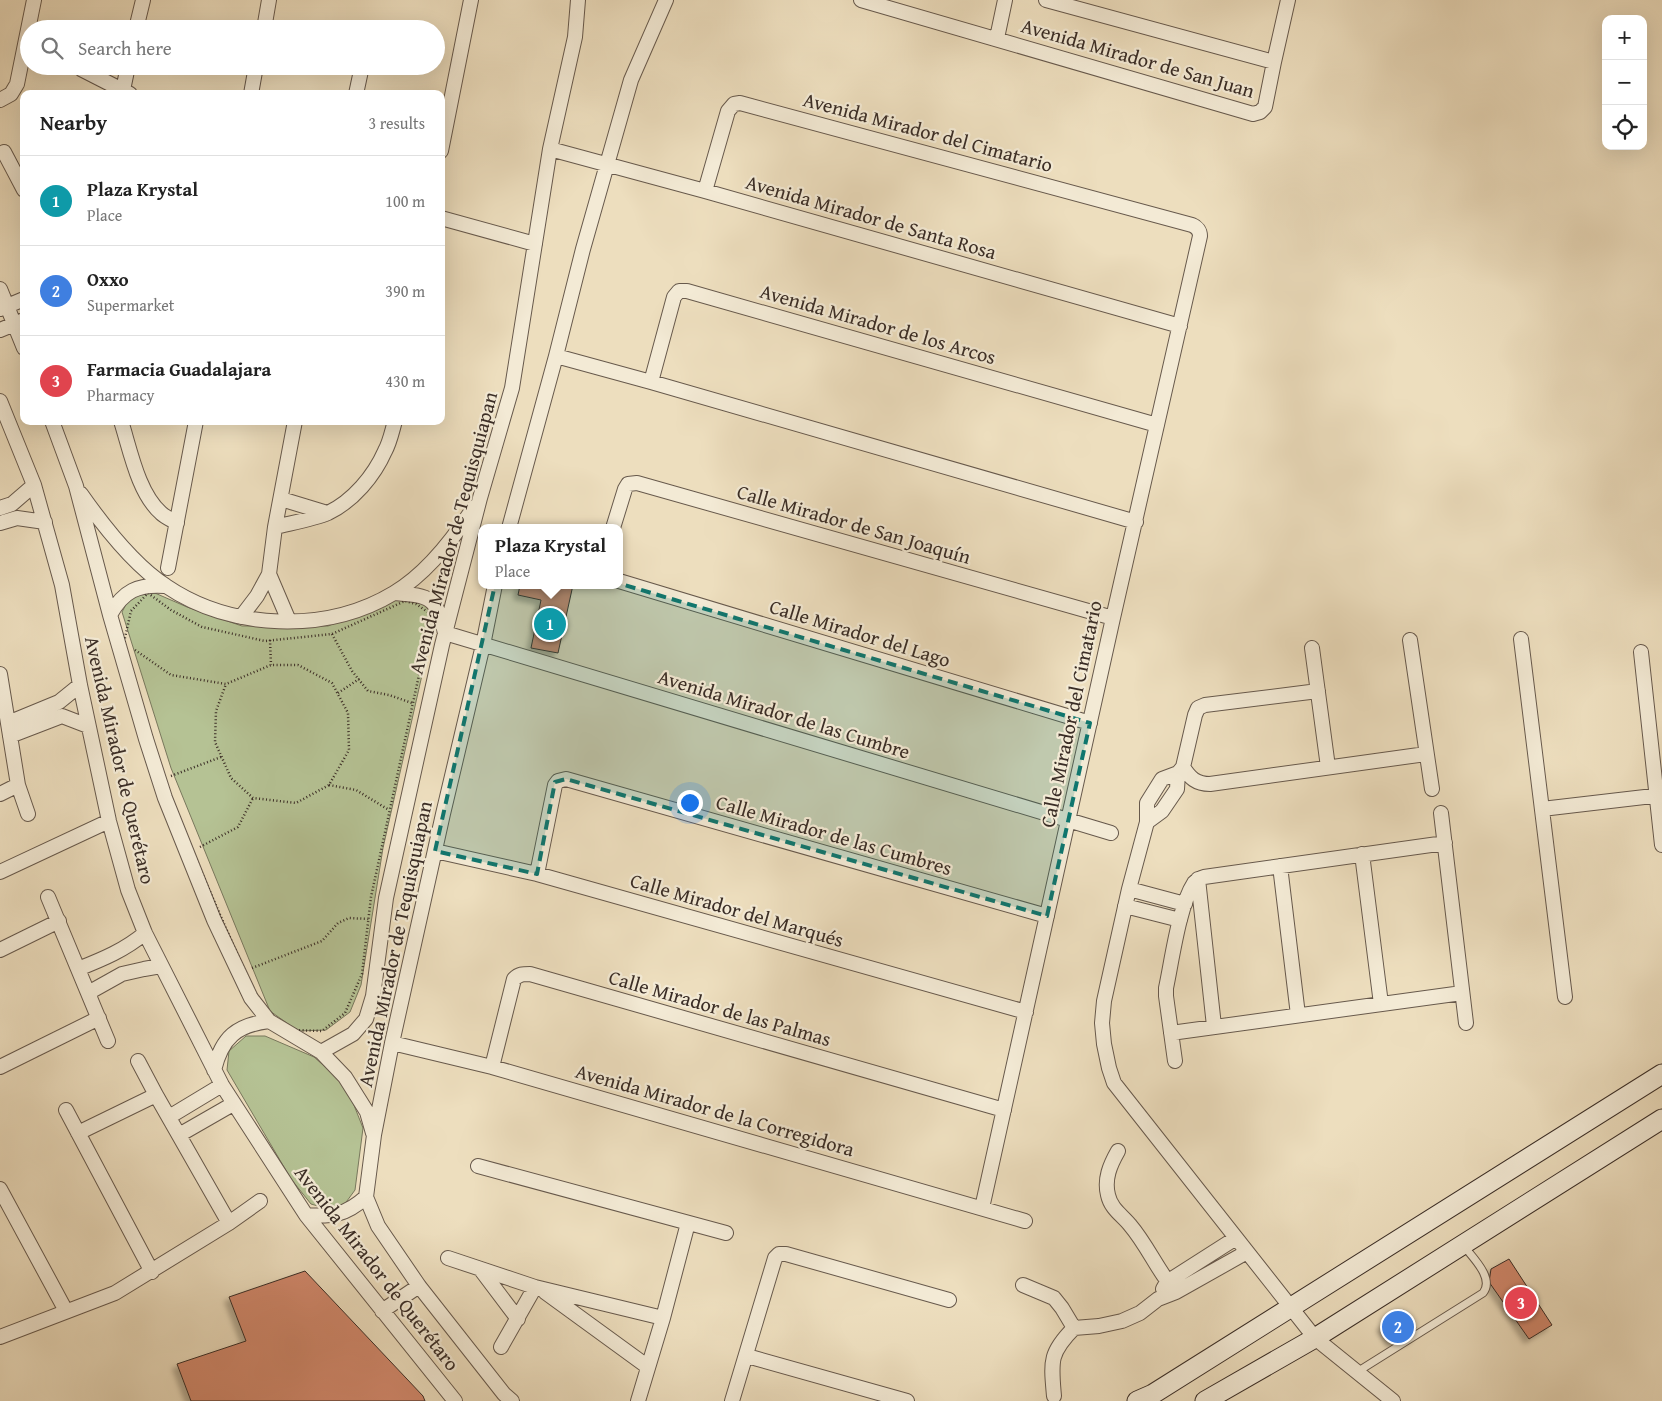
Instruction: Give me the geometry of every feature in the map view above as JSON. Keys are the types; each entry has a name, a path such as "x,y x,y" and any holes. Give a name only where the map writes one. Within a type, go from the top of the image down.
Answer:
{"street":[{"path":"30,20 34,0"},
{"path":"138,20 143,0"},
{"path":"266,20 269,0"},
{"path":"445,131 471,0"},
{"name":"Avenida Mirador de Tequisquiapan","path":"321,1052 353,1034 366,1019 373,996 386,898 445,633 480,498 512,388 550,149 574,37 578,0"},
{"path":"509,524 556,356 583,249 631,80 666,0"},
{"name":"Avenida Mirador de San Juan","path":"860,0 997,38 1253,114 1260,112 1265,107 1274,62 1046,0"},
{"path":"997,38 1005,0"},
{"path":"1274,62 1288,0"},
{"path":"0,100 11,94 17,84 20,69"},
{"path":"93,75 122,90"},
{"path":"126,90 127,75"},
{"path":"252,90 254,75"},
{"path":"357,90 360,75"},
{"name":"Avenida Mirador del Cimatario","path":"704,190 728,111 734,104 740,102 1192,225 1198,229"},
{"name":"Avenida Mirador de Santa Rosa","path":"550,149 704,190 1180,326"},
{"path":"4,152 20,180"},
{"path":"445,219 535,244"},
{"name":"Calle Mirador del Cimatario","path":"982,1208 1112,618 1136,522 1200,236 1198,229"},
{"path":"0,289 4,308 19,322 0,330"},
{"name":"Avenida Mirador de los Arcos","path":"651,382 674,297 679,291 687,291 1157,425"},
{"path":"4,308 20,301"},
{"path":"556,356 1136,522"},
{"name":"Avenida Mirador de Querétaro","path":"0,401 34,485 45,522 62,585 88,726 109,821 128,890 145,933 222,1085 306,1215 454,1401"},
{"name":"Avenida Mirador de Querétaro","path":"53,425 76,486 110,615 146,739 183,844 214,920 251,998 269,1021 321,1052 345,1076 367,1112 374,1135 366,1197 378,1226 419,1286 504,1394 512,1401"},
{"path":"122,425 141,482 149,500 161,513 177,523"},
{"path":"168,568 195,425"},
{"path":"241,617 257,596 269,574 280,499 294,425"},
{"path":"276,527 328,513 361,488 374,473 386,450 394,425"},
{"name":"Calle Mirador de San Joaquín","path":"614,524 625,489 628,484 637,483 1112,618"},
{"path":"17,518 6,506 34,485"},
{"path":"76,486 91,508 126,550 165,586 188,599 214,610 241,617 273,621 316,619 344,614 370,605 395,593 442,550 480,498"},
{"path":"280,499 328,513"},
{"path":"0,523 17,518 45,522"},
{"path":"269,574 289,621"},
{"name":"Calle Mirador del Lago","path":"623,583 1090,722"},
{"path":"110,615 116,604 126,594 138,588 151,585 165,586"},
{"name":"Avenida Mirador de Tequisquiapan","path":"374,1135 392,1043 494,589"},
{"path":"395,593 426,597 434,603 441,616 445,633"},
{"name":"Avenida Mirador de las Cumbre","path":"445,633 1111,833"},
{"path":"1521,639 1565,997"},
{"path":"1410,640 1432,789"},
{"path":"1312,648 1328,767"},
{"path":"1641,652 1659,796 1662,845"},
{"path":"0,678 18,785 28,814"},
{"path":"9,729 59,702 80,685"},
{"path":"1147,822 1162,811 1177,789 1194,715 1198,708 1205,705 1318,691"},
{"path":"59,702 62,716"},
{"path":"9,729 62,716 88,726"},
{"path":"1180,770 1200,784 1426,754"},
{"path":"1180,770 1162,779 1147,803 1147,822 1129,888 1104,1001 1102,1023 1104,1044 1114,1083 1315,1338 1393,1401"},
{"name":"Calle Mirador de las Cumbres","path":"537,874 555,785 566,780 1047,916"},
{"path":"0,794 18,785"},
{"path":"1542,809 1659,796"},
{"path":"1441,813 1466,1023"},
{"path":"0,872 109,821"},
{"path":"1175,1060 1166,988 1180,920 1185,904 1198,879 1444,843"},
{"name":"Calle Mirador del Marqués","path":"435,851 537,874 1026,1012"},
{"path":"1362,854 1381,1004"},
{"path":"1280,866 1298,1015"},
{"path":"1198,879 1214,1026"},
{"path":"1129,888 1185,904"},
{"path":"48,897 108,1042"},
{"path":"1125,906 1180,920"},
{"path":"0,950 59,922"},
{"path":"78,969 118,952 132,944 145,933"},
{"path":"118,952 128,972"},
{"path":"88,992 128,972 161,966"},
{"name":"Calle Mirador de las Palmas","path":"492,1067 514,979 517,975 524,974 1004,1110"},
{"path":"1170,1032 1462,993"},
{"path":"0,1067 99,1018"},
{"path":"214,1070 218,1055 226,1041 238,1030 253,1023 269,1021"},
{"name":"Avenida Mirador de la Corregidora","path":"392,1043 492,1067 1025,1221"},
{"path":"138,1060 156,1095 230,1223"},
{"path":"1137,1401 1153,1394 1662,1074"},
{"path":"169,1117 222,1085"},
{"path":"78,1133 156,1095"},
{"path":"179,1135 233,1104"},
{"path":"66,1110 152,1272"},
{"path":"1205,1401 1315,1338 1662,1119"},
{"path":"1118,1152 1110,1166 1106,1180 1110,1204 1130,1224 1171,1287"},
{"path":"478,1166 726,1233"},
{"path":"0,1189 66,1311"},
{"path":"306,1215 341,1214 354,1208 366,1197"},
{"path":"0,1338 115,1293 230,1223 260,1201"},
{"path":"638,1401 663,1318 688,1223"},
{"path":"1054,1396 1052,1358 1061,1341 1074,1328 1099,1326 1122,1321 1140,1313 1236,1238"},
{"path":"1171,1287 1247,1252"},
{"path":"732,1401 775,1258 779,1254 786,1254 949,1300"},
{"path":"448,1258 537,1288 663,1318"},
{"path":"481,1270 518,1319"},
{"path":"1022,1285 1054,1298 1074,1328"},
{"path":"382,1311 419,1286"},
{"path":"501,1347 537,1288"},
{"path":"537,1288 648,1368"},
{"path":"747,1356 907,1401"}],"lane":[{"path":"1357,1372 1486,1289 1487,1284 1484,1274 1464,1245"}],"path":[{"path":"148,593 171,610 202,627 265,641 270,640 332,634 405,601 416,604 432,615 371,897 362,974 345,1013 322,1031 293,1030 272,1018 252,988 178,816 135,693 124,642 131,611 148,593"},
{"path":"332,634 352,671 368,691 389,695 412,703"},
{"path":"270,640 271,665"},
{"path":"124,642 171,675 226,684 271,665 298,665 332,683 348,712 349,750 329,784 296,803 254,798 231,778 215,742 216,711 226,684"},
{"path":"338,693 359,680"},
{"path":"165,779 221,757"},
{"path":"329,784 356,790 389,810"},
{"path":"192,851 207,845 238,827 254,798"},
{"path":"244,971 322,940 338,922 349,918 369,918"}],"highlighted area":[{"path":"503,549 1090,723 1047,916 566,779 555,782 537,874 435,851"}],"green space":[{"path":"148,590 187,607 242,626 328,626 405,595 418,596 436,613 383,848 361,985 350,1012 326,1030 298,1031 270,1011 171,768 122,612 130,597"},
{"path":"246,1036 265,1036 314,1057 346,1085 363,1128 355,1190 344,1205 328,1209 311,1204 291,1179 227,1070 229,1051"}],"building":[{"path":"519,589 572,589 558,653 531,648 541,600 518,595"},
{"path":"1509,1259 1552,1325 1529,1339 1489,1282 1491,1269"},
{"path":"305,1271 423,1396 425,1401 191,1401 177,1364 246,1341 229,1297"},
{"path":"1404,1310 1416,1328 1392,1343 1381,1326"}],"place":[{"name":"Plaza Krystal","path":"550,624"},
{"name":"Farmacia Guadalajara","path":"1521,1303"},
{"name":"Oxxo","path":"1398,1327"}]}
